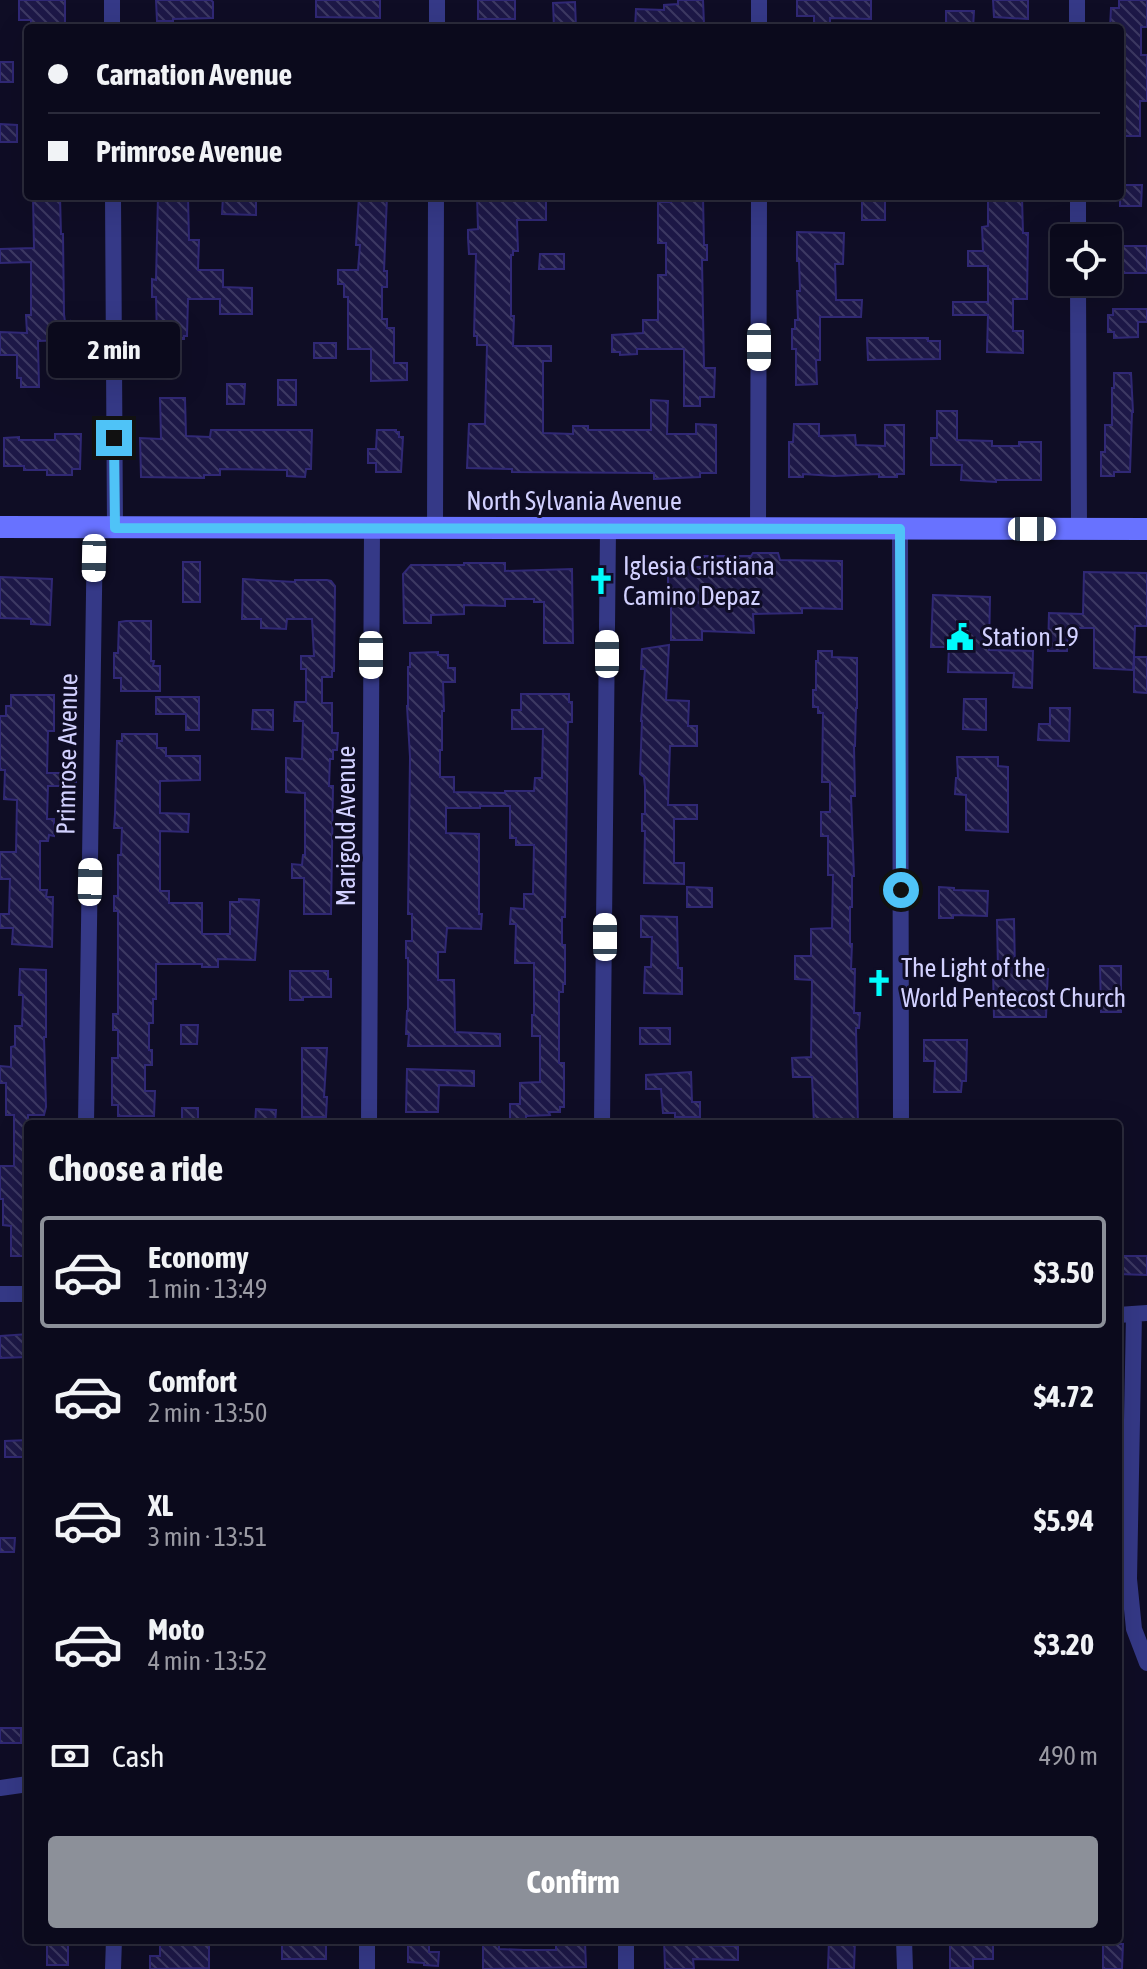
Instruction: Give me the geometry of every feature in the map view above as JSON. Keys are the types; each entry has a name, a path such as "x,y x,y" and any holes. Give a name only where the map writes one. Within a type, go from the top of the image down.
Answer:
{"main road":[{"name":"North Sylvania Avenue","path":"0,527 1147,529"}],"street":[{"path":"112,0 112,24"},
{"path":"437,0 437,24"},
{"path":"759,0 759,24"},
{"path":"1077,0 1077,24"},
{"name":"Primrose Avenue","path":"86,1120 113,200"},
{"path":"435,529 436,200"},
{"path":"758,529 759,200"},
{"path":"1078,200 1078,224"},
{"path":"1078,296 1079,529"},
{"name":"Marigold Avenue","path":"369,1120 372,529"},
{"path":"602,1120 608,529"},
{"path":"900,529 901,1120"},
{"path":"0,1294 24,1294"},
{"path":"1133,1314 1129,1579 1134,1629 1147,1663"},
{"path":"0,1788 24,1785"},
{"path":"113,1969 114,1944"},
{"path":"367,1944 367,1969"},
{"path":"626,1944 626,1969"},
{"path":"904,1944 905,1969"}],"building":[{"path":"19,0 65,0 65,23 19,20"},
{"path":"156,0 211,0 213,18 157,21"},
{"path":"316,0 380,0 380,18 316,17"},
{"path":"478,0 515,0 515,19 478,19"},
{"path":"678,0 703,0 704,24 635,24 636,9 664,10 664,5 678,4"},
{"path":"797,0 871,0 871,19 830,18 830,24 814,24 814,16 797,16"},
{"path":"993,0 1028,0 1028,19 994,17"},
{"path":"1119,0 1147,0 1147,27 1141,27 1141,55 1147,55 1147,101 1140,101 1140,136 1124,136 1124,24 1110,24 1111,8 1119,8"},
{"path":"575,2 576,24 554,24 553,3"},
{"path":"946,11 974,11 973,24 946,24"},
{"path":"0,62 13,62 13,82 0,82"},
{"path":"0,124 17,125 17,142 0,142"},
{"path":"1124,185 1142,185 1141,206 1120,206 1120,200 1124,200"},
{"path":"33,200 60,200 64,314 65,322 70,321 70,335 65,336 65,340 38,341 39,387 21,387 21,378 17,378 17,355 0,355 0,332 27,333 26,315 31,315 31,262 0,263 0,249 34,248"},
{"path":"158,200 188,200 189,240 199,240 198,270 223,270 223,287 252,288 252,314 220,314 220,299 188,299 187,336 184,339 157,339 156,297 152,297 152,279 156,280"},
{"path":"223,200 256,200 256,215 222,214"},
{"path":"359,200 387,200 384,271 387,271 387,287 382,287 382,319 387,319 387,328 394,328 394,363 407,363 407,380 371,381 371,349 348,349 348,297 344,297 344,284 338,284 338,270 358,270 360,245 356,245"},
{"path":"477,200 546,200 546,220 517,220 518,251 513,251 511,255 513,346 551,346 551,361 543,361 543,433 573,434 573,426 588,426 588,430 651,430 651,400 668,401 667,434 696,434 696,424 716,425 716,473 700,473 700,477 654,479 654,473 512,472 512,469 467,468 469,424 485,424 487,345 477,345 477,336 474,336 476,254 469,254 468,238 468,230 478,229"},
{"path":"703,200 704,245 707,245 707,260 702,260 704,368 715,368 714,397 700,397 700,406 684,406 684,349 637,349 637,354 620,355 620,352 612,352 612,335 643,333 643,320 658,320 658,275 666,275 666,243 658,243 658,202"},
{"path":"988,200 1022,200 1023,233 1028,233 1027,299 1013,299 1013,331 1023,331 1023,353 987,352 988,315 953,315 953,302 988,302 988,266 968,266 968,251 983,251 982,227 988,226"},
{"path":"862,201 885,201 885,220 862,220"},
{"path":"797,232 844,233 843,264 835,264 836,300 862,300 861,317 820,317 817,384 796,385 796,349 792,349 792,329 795,329 795,320 798,320 797,291 800,291"},
{"path":"1122,246 1147,246 1147,273 1122,273"},
{"path":"540,254 564,254 564,269 539,269"},
{"path":"1113,309 1147,309 1147,322 1138,322 1138,337 1114,338 1114,332 1108,332 1108,315 1113,315"},
{"path":"867,338 928,338 928,341 940,341 940,359 868,360"},
{"path":"314,343 336,343 336,358 314,358"},
{"path":"1114,373 1131,373 1130,472 1101,476 1105,425 1112,425"},
{"path":"278,380 296,380 296,405 278,405"},
{"path":"227,384 245,384 244,404 227,404"},
{"path":"160,398 185,398 186,436 210,437 211,430 312,430 311,469 306,469 305,477 287,476 287,470 220,469 220,475 204,475 204,478 141,477 140,438 161,439"},
{"path":"937,411 957,411 957,440 992,441 992,446 1041,442 1041,480 961,480 962,465 931,465 931,438 937,438"},
{"path":"794,424 819,424 819,436 855,435 856,445 885,446 885,425 904,425 904,474 897,474 897,477 879,477 879,474 803,474 803,477 789,477 789,442 793,442"},
{"path":"377,430 396,430 399,437 403,437 401,472 376,472 376,463 368,463 368,449 376,449"},
{"path":"55,434 81,434 80,469 72,469 72,475 47,475 47,470 4,466 4,438 55,440"},
{"path":"753,553 778,553 780,560 842,561 842,609 802,608 802,613 753,614 754,633 702,631 702,640 671,640 668,569 704,567 704,556 751,556"},
{"path":"183,562 200,562 200,602 183,602"},
{"path":"505,563 505,571 572,569 573,643 544,643 544,602 534,602 534,599 505,599 505,606 464,605 464,614 431,615 431,623 404,623 403,574 411,565"},
{"path":"1084,572 1147,573 1147,626 1135,626 1134,657 1147,657 1147,693 1134,692 1134,658 1133,670 1094,668 1094,628 1068,628 1067,651 1048,651 1049,613 1083,614"},
{"path":"0,577 52,579 50,625 31,624 31,619 0,618"},
{"path":"243,579 327,580 335,586 334,671 332,677 322,677 322,703 332,703 332,733 338,733 337,750 333,750 333,759 330,759 329,786 333,786 331,914 304,914 304,878 292,878 292,864 302,865 305,855 305,793 286,792 286,758 302,759 303,721 294,721 295,702 306,702 306,669 301,669 301,656 314,656 312,619 287,619 286,629 261,628 261,619 242,619"},
{"name":"Station 19","path":"933,595 990,597 989,650 1033,651 1032,688 1013,687 1014,673 948,672 949,647 931,647"},
{"path":"151,621 151,661 154,661 153,666 160,666 160,691 121,691 121,678 114,678 119,622"},
{"path":"669,645 666,700 689,701 688,726 697,726 697,746 670,746 668,805 697,805 697,819 674,819 674,863 684,863 684,884 644,883 645,831 642,831 642,814 645,814 645,787 644,777 640,774 645,669 641,669 642,649"},
{"path":"818,651 832,651 832,657 857,658 855,796 851,796 854,876 850,944 851,969 855,969 854,1013 860,1013 859,1028 856,1028 858,1120 814,1120 812,1077 793,1077 792,1058 811,1057 812,980 795,979 795,956 811,956 811,929 832,928 833,875 828,875 828,836 821,836 821,812 830,812 830,782 822,782 823,713 818,713 818,707 813,707"},
{"path":"438,652 438,655 448,655 448,668 455,668 455,682 443,682 440,750 440,777 454,777 454,792 534,791 535,778 542,778 543,729 512,729 512,710 521,710 521,694 569,694 569,702 572,702 572,722 568,722 565,917 562,917 565,984 563,992 559,992 559,1063 564,1063 564,1107 560,1107 560,1112 549,1112 550,1115 510,1120 510,1104 520,1104 520,1083 540,1082 540,1036 532,1036 534,963 515,963 516,924 510,924 511,908 524,909 524,894 533,894 534,845 516,845 516,838 510,838 510,806 446,808 446,833 479,834 479,914 482,914 481,929 447,928 445,952 438,952 438,980 454,980 455,1032 500,1034 500,1046 408,1046 406,941 412,941 412,914 408,914 408,667 410,653"},
{"path":"11,695 54,695 54,731 48,731 47,773 76,773 76,786 48,786 47,819 54,819 54,836 49,835 48,841 40,841 40,890 47,890 46,897 53,897 52,947 12,944 13,928 0,928 0,914 9,914 10,879 0,879 0,852 16,852 17,800 4,799 5,770 0,770 0,716 6,716 6,706 11,706"},
{"path":"156,697 199,697 199,730 186,730 186,714 156,714"},
{"path":"964,699 986,699 986,730 963,729"},
{"path":"1050,708 1070,708 1069,741 1038,740 1039,724 1050,724"},
{"path":"253,710 273,710 273,730 252,729"},
{"path":"122,734 157,734 157,748 166,748 166,756 200,756 200,780 160,781 160,813 189,814 188,832 160,831 160,891 169,891 169,903 202,903 202,934 230,934 230,902 259,900 255,960 218,959 218,967 156,964 156,999 153,999 153,1023 149,1023 152,1065 145,1065 145,1091 155,1091 154,1116 118,1116 118,1105 112,1105 112,1058 118,1058 118,1030 113,1030 113,1014 118,1014 118,911 114,911 114,896 118,896 118,855 121,855 122,828 114,828 117,741 122,741"},
{"path":"957,757 998,757 998,766 1008,767 1008,832 966,830 966,795 955,794"},
{"path":"687,887 712,888 712,907 687,907"},
{"path":"939,887 988,891 987,916 953,915 953,918 939,918"},
{"path":"641,916 677,917 682,994 644,993 645,967 651,967 652,937 641,937"},
{"path":"1014,919 1015,969 1048,969 1046,1017 994,1017 993,969 998,969 997,920"},
{"path":"1100,966 1121,966 1121,1012 1101,1012"},
{"path":"20,969 46,970 46,1107 44,1115 28,1115 28,1120 24,1120 24,1256 11,1256 11,1226 3,1225 0,1166 14,1166 14,1115 6,1115 6,1083 0,1083 0,1066 11,1067 15,1026 22,1026 23,995 19,995"},
{"path":"290,971 328,971 331,997 290,1000"},
{"path":"181,1025 198,1025 197,1044 181,1044"},
{"path":"640,1028 670,1028 670,1044 640,1044"},
{"path":"924,1040 967,1040 966,1081 962,1081 961,1092 934,1092 935,1061 924,1061"},
{"path":"302,1048 327,1048 326,1117 302,1117"},
{"path":"407,1069 474,1071 474,1086 439,1085 438,1112 406,1112"},
{"path":"691,1072 692,1102 700,1102 700,1117 675,1117 675,1113 663,1113 661,1089 646,1089 646,1075"},
{"path":"182,1108 198,1108 198,1120 182,1120"},
{"path":"256,1109 276,1110 275,1120 255,1120"},
{"path":"1122,1256 1147,1256 1147,1275 1122,1274"},
{"path":"24,1334 24,1357 0,1358 0,1336"},
{"path":"24,1440 24,1457 5,1457 5,1441"},
{"path":"0,1538 15,1538 14,1552 0,1552"},
{"path":"0,1728 21,1728 21,1743 0,1743"},
{"path":"47,1944 68,1944 68,1965 47,1965"},
{"path":"160,1944 209,1944 209,1968 150,1969 150,1956 160,1956"},
{"path":"282,1944 326,1944 326,1959 282,1959"},
{"path":"408,1944 429,1944 429,1952 439,1952 438,1966 408,1962"},
{"path":"483,1944 499,1944 499,1949 556,1950 556,1944 585,1944 586,1967 483,1969"},
{"path":"664,1944 738,1946 738,1960 693,1959 694,1969 665,1969"},
{"path":"829,1944 855,1944 854,1969 828,1969"},
{"path":"950,1944 993,1944 993,1959 973,1959 973,1968 950,1968"},
{"path":"1103,1944 1123,1944 1122,1969 1103,1969"}],"place":[{"name":"Iglesia Cristiana Camino Depaz","path":"601,581"},
{"name":"Station 19","path":"960,637"},
{"name":"The Light of the World Pentecost Church","path":"879,983"}],"route":[{"path":"114,438 115,528 900,529 901,890"}]}
